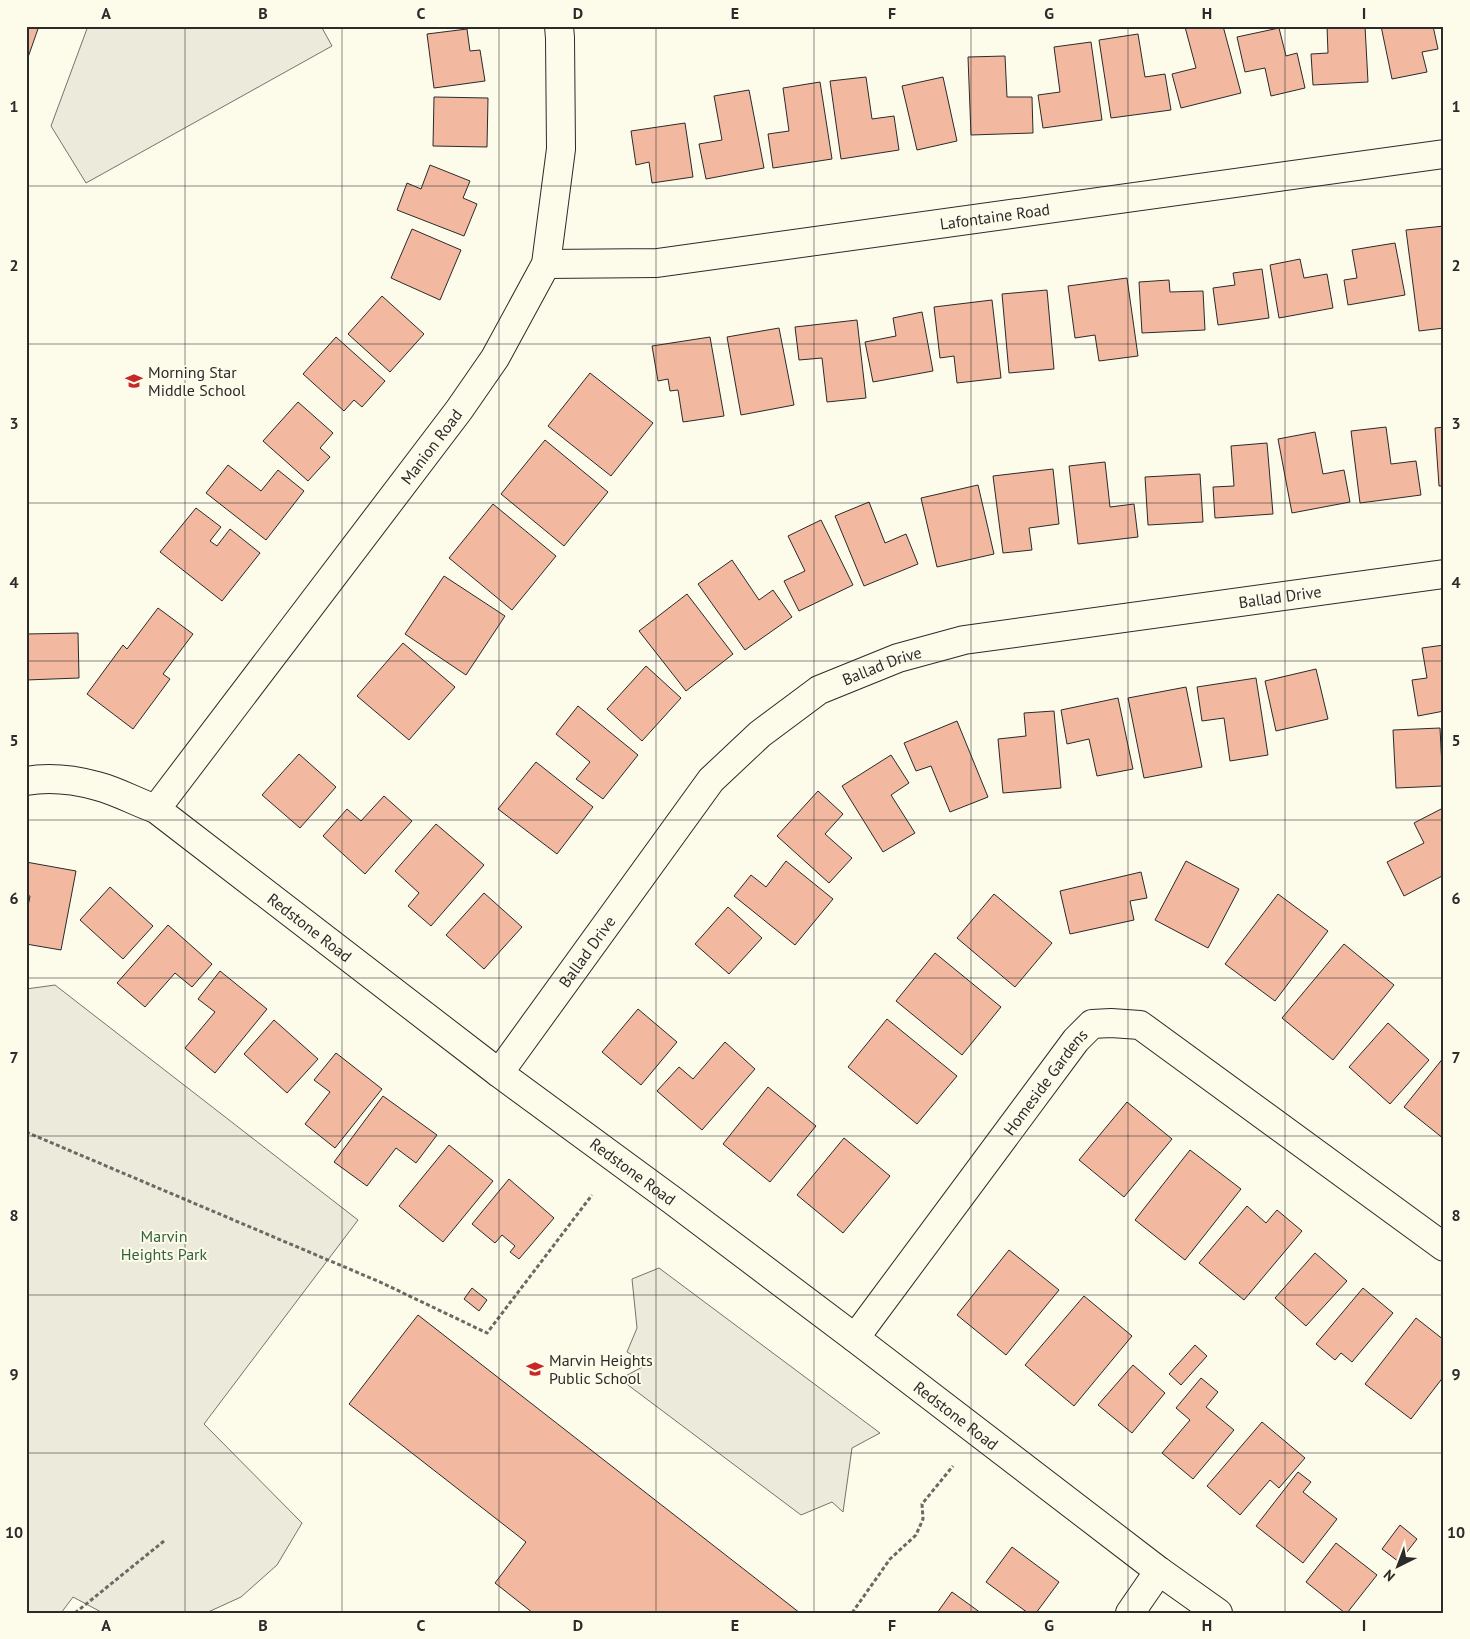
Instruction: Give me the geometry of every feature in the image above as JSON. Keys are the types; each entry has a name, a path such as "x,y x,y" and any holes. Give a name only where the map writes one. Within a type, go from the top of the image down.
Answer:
{"street":[{"name":"Manion Road","path":"156,809 459,410 495,358 546,264 561,149 560,38 558,26"},
{"name":"Lafontaine Road","path":"546,264 657,264 1444,154"},
{"name":"Ballad Drive","path":"499,1074 711,780 760,734 819,690 898,658 964,640 1444,574"},
{"name":"Redstone Road","path":"26,780 66,780 98,786 156,809 499,1074 672,1200 1159,1571 1218,1613"},
{"name":"Homeside Gardens","path":"855,1338 1076,1040 1092,1024 1140,1025 1444,1247"},
{"path":"1130,1613 1159,1571"}],"path":[{"path":"26,1132 380,1282 487,1333 592,1195"},
{"path":"852,1613 890,1560 916,1535 923,1519 922,1504 952,1466"},
{"path":"75,1613 164,1541"}],"green space":[{"name":"Marvin Heights Park","path":"55,985 358,1220 204,1424 302,1523 277,1565 241,1597 206,1613 103,1613 73,1597 61,1613 26,1613 26,989"}],"shaded area":[{"path":"88,26 321,26 332,46 86,183 51,126"},
{"path":"659,1268 880,1433 852,1448 843,1512 832,1502 801,1515 620,1379 647,1363 627,1352 637,1328 632,1279"}],"building":[{"path":"26,26 39,26 26,63"},
{"path":"1223,26 1241,93 1181,108 1172,74 1196,68 1185,27"},
{"path":"1327,26 1365,26 1368,82 1313,85 1311,54 1328,53"},
{"path":"1381,26 1433,26 1438,49 1422,52 1427,72 1392,79"},
{"path":"1279,28 1286,56 1297,53 1305,88 1271,96 1265,68 1245,72 1237,37"},
{"path":"467,29 470,51 480,50 485,81 434,88 427,34"},
{"path":"1138,34 1145,77 1165,74 1171,110 1111,118 1099,40"},
{"path":"1091,42 1102,120 1043,128 1038,95 1060,92 1054,47"},
{"path":"1005,56 1007,97 1032,97 1033,133 971,135 968,57"},
{"path":"866,77 872,119 894,116 899,150 841,159 830,81"},
{"path":"943,77 957,141 917,150 902,86"},
{"path":"820,82 832,159 773,168 768,134 789,131 783,88"},
{"path":"749,90 764,168 706,179 699,144 722,140 714,96"},
{"path":"434,97 488,98 487,147 433,146"},
{"path":"685,123 693,177 652,183 649,162 636,165 631,131"},
{"path":"430,165 470,181 463,198 477,204 464,236 397,210 407,183 421,189"},
{"path":"1444,226 1444,328 1419,331 1406,230"},
{"path":"412,229 461,250 440,300 391,278"},
{"path":"1395,243 1405,295 1348,305 1344,280 1357,278 1352,250"},
{"path":"1300,259 1304,278 1327,274 1333,308 1279,318 1270,265"},
{"path":"1262,269 1269,318 1218,325 1213,288 1235,285 1233,273"},
{"path":"1127,278 1138,356 1099,361 1095,335 1075,338 1068,286"},
{"path":"1169,280 1170,292 1203,291 1205,330 1142,333 1139,282"},
{"path":"1047,290 1054,369 1009,373 1002,294"},
{"path":"382,296 424,334 390,372 348,334"},
{"path":"992,300 1001,378 957,383 954,356 940,358 934,307"},
{"path":"922,312 933,371 873,382 865,342 896,336 893,318"},
{"path":"857,320 866,398 827,402 822,358 799,360 795,327"},
{"path":"779,328 794,405 741,415 727,337"},
{"path":"336,337 385,381 362,407 354,400 344,411 303,374"},
{"path":"710,337 724,416 683,422 678,390 670,391 668,379 658,381 652,346"},
{"path":"590,373 653,423 611,476 548,426"},
{"path":"298,402 333,433 320,448 330,457 308,481 263,441"},
{"path":"1386,427 1391,464 1416,461 1421,495 1360,503 1351,431"},
{"path":"1444,427 1444,486 1439,486 1435,428"},
{"path":"1315,432 1323,474 1344,470 1350,502 1292,513 1278,439"},
{"path":"545,440 608,492 564,546 501,494"},
{"path":"1267,443 1273,514 1215,518 1213,487 1234,486 1231,446"},
{"path":"1105,462 1110,507 1134,504 1138,537 1078,544 1069,466"},
{"path":"228,465 261,491 278,470 304,491 266,540 206,493"},
{"path":"1053,469 1059,524 1029,528 1032,550 1003,553 993,476"},
{"path":"1200,474 1203,522 1148,525 1145,477"},
{"path":"978,485 994,554 937,567 921,498"},
{"path":"869,502 885,543 906,534 918,564 864,586 835,516"},
{"path":"493,504 556,556 512,610 449,558"},
{"path":"196,508 221,527 210,541 217,546 230,529 260,553 222,601 160,552"},
{"path":"821,520 853,585 799,611 784,581 805,571 788,536"},
{"path":"732,560 759,600 773,590 792,617 745,650 698,584"},
{"path":"444,576 505,616 466,675 405,634"},
{"path":"687,594 733,654 686,691 639,631"},
{"path":"158,608 193,634 163,674 170,679 133,729 87,694 123,645 127,649"},
{"path":"78,633 79,678 26,680 26,634"},
{"path":"403,643 455,687 409,740 357,696"},
{"path":"1444,645 1444,711 1418,716 1412,680 1427,678 1422,648"},
{"path":"646,666 681,698 642,741 607,709"},
{"path":"1316,669 1328,719 1276,731 1265,681"},
{"path":"1256,678 1268,755 1230,761 1224,718 1202,721 1197,687"},
{"path":"1186,687 1202,767 1144,778 1128,698"},
{"path":"1118,698 1133,769 1097,776 1089,739 1067,744 1061,710"},
{"path":"578,706 638,755 603,799 576,779 590,762 556,734"},
{"path":"1054,711 1061,788 1003,793 998,739 1026,736 1024,713"},
{"path":"957,721 988,797 950,812 931,766 916,771 904,743"},
{"path":"1440,728 1443,786 1396,788 1393,730"},
{"path":"299,754 336,787 300,828 262,795"},
{"path":"891,755 909,783 891,795 915,833 883,852 842,786"},
{"path":"536,762 593,807 557,854 498,809"},
{"path":"818,791 843,814 825,834 852,858 829,883 777,836"},
{"path":"384,796 412,821 365,874 323,836 347,809 361,821"},
{"path":"1443,808 1444,875 1404,896 1387,862 1424,843 1414,823"},
{"path":"436,824 484,865 431,926 408,906 419,893 395,871"},
{"path":"786,861 833,899 795,945 734,896 751,875 766,887"},
{"path":"1186,861 1239,889 1208,948 1155,920"},
{"path":"26,862 76,871 61,950 26,944 26,916 30,896 26,895"},
{"path":"1141,872 1147,898 1130,901 1134,920 1070,934 1060,891"},
{"path":"110,887 153,926 123,959 80,920"},
{"path":"484,893 522,927 484,969 446,935"},
{"path":"994,894 1052,943 1015,987 957,938"},
{"path":"1278,894 1328,931 1275,1001 1225,964"},
{"path":"728,907 762,938 729,974 695,944"},
{"path":"168,925 212,964 192,987 175,973 145,1007 117,983"},
{"path":"1344,944 1394,985 1333,1060 1282,1018"},
{"path":"935,953 1001,1007 962,1055 896,1001"},
{"path":"220,971 267,1009 215,1073 185,1048 215,1012 198,999"},
{"path":"638,1009 677,1042 641,1085 602,1052"},
{"path":"887,1019 957,1076 917,1124 848,1067"},
{"path":"274,1020 318,1059 287,1093 244,1054"},
{"path":"1388,1023 1429,1060 1390,1104 1349,1067"},
{"path":"725,1042 755,1069 702,1130 657,1091 679,1067 693,1079"},
{"path":"336,1053 382,1089 335,1148 305,1124 330,1092 314,1080"},
{"path":"1444,1057 1444,1139 1404,1107"},
{"path":"768,1087 816,1126 770,1182 723,1144"},
{"path":"383,1096 437,1135 416,1163 396,1148 367,1186 334,1162"},
{"path":"1127,1102 1172,1139 1124,1197 1079,1160"},
{"path":"844,1138 890,1176 843,1233 797,1195"},
{"path":"449,1145 493,1181 443,1242 399,1206"},
{"path":"1190,1150 1241,1189 1185,1260 1135,1220"},
{"path":"509,1179 554,1218 519,1259 510,1252 515,1246 502,1235 495,1243 472,1224"},
{"path":"1247,1206 1266,1223 1277,1210 1302,1231 1244,1300 1199,1263"},
{"path":"1009,1250 1059,1290 1006,1355 957,1315"},
{"path":"1315,1253 1347,1281 1306,1326 1275,1298"},
{"path":"472,1288 487,1300 479,1311 464,1299"},
{"path":"1363,1288 1393,1313 1352,1362 1341,1353 1335,1360 1316,1344"},
{"path":"1084,1296 1132,1336 1074,1406 1025,1365"},
{"path":"418,1315 800,1613 533,1613 495,1583 526,1542 349,1404"},
{"path":"1416,1318 1444,1340 1444,1376 1411,1419 1365,1384"},
{"path":"1195,1345 1207,1356 1181,1385 1169,1374"},
{"path":"1133,1365 1165,1393 1132,1433 1098,1405"},
{"path":"1201,1378 1218,1392 1206,1407 1234,1430 1193,1479 1162,1453 1190,1420 1176,1408"},
{"path":"1262,1422 1305,1458 1279,1488 1270,1480 1240,1515 1207,1486"},
{"path":"1298,1472 1311,1482 1303,1492 1337,1519 1303,1563 1256,1526"},
{"path":"1400,1525 1417,1539 1399,1562 1382,1549"},
{"path":"1336,1543 1377,1575 1347,1613 1306,1582"},
{"path":"1012,1547 1059,1582 1036,1613 1028,1613 986,1582"},
{"path":"952,1592 981,1613 937,1613"}],"place":[{"name":"Morning Star Middle School","path":"134,381"},
{"name":"Marvin Heights Public School","path":"535,1369"}]}
